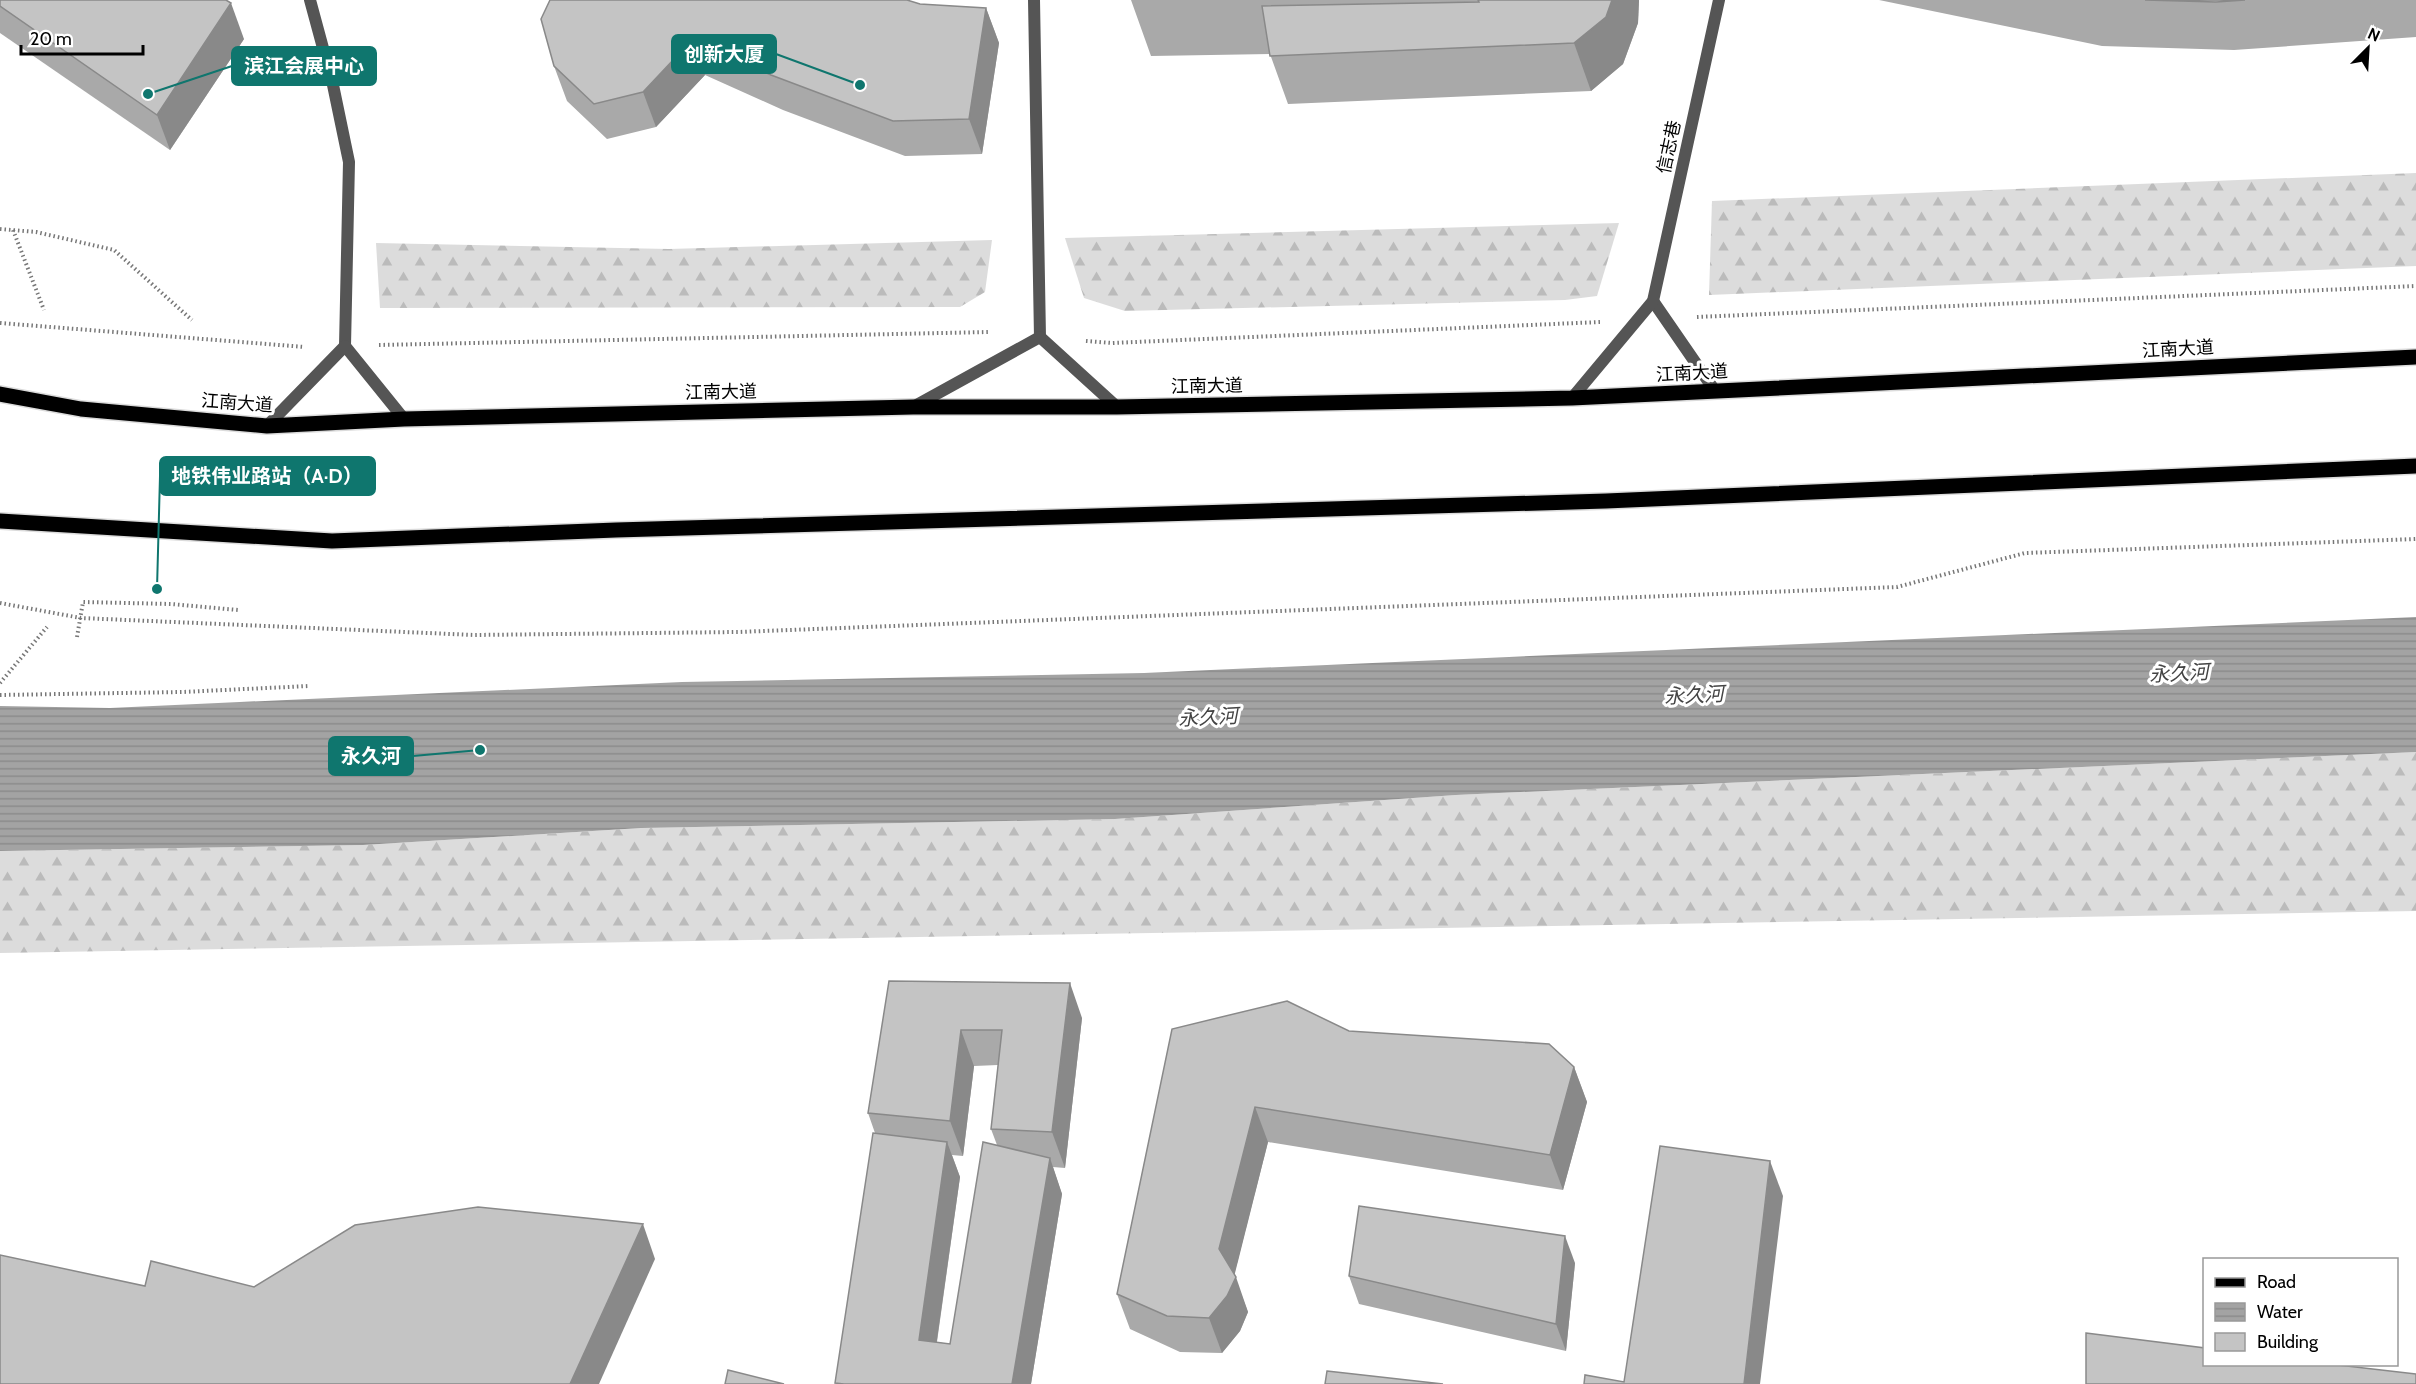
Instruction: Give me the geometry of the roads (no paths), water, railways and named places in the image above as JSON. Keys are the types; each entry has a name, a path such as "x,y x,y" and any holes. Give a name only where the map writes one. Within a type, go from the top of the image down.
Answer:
{"main road":[{"name":"江南大道","path":"0,394 81,409 267,426 404,419 913,407 1117,407 1572,398 2416,357"},
{"path":"0,521 332,541 640,529 1606,501 2416,466"}],"street":[{"path":"310,0 333,85 349,162 345,346 404,419"},
{"path":"1034,0 1040,337 1117,407"},
{"name":"信志巷","path":"1572,398 1653,301 1719,0"},
{"path":"1653,301 1714,391"},
{"path":"913,407 1040,337"},
{"path":"267,426 345,346"}],"water":[{"path":"2416,617 2416,752 1456,795 1115,819 641,828 363,845 0,851 0,706 110,708 682,682 1144,673"}],"place":[{"name":"创新大厦","path":"860,85"},
{"name":"滨江会展中心","path":"148,94"},
{"name":"地铁伟业路站（A·D）","path":"157,589"},
{"name":"永久河","path":"480,750"}]}
